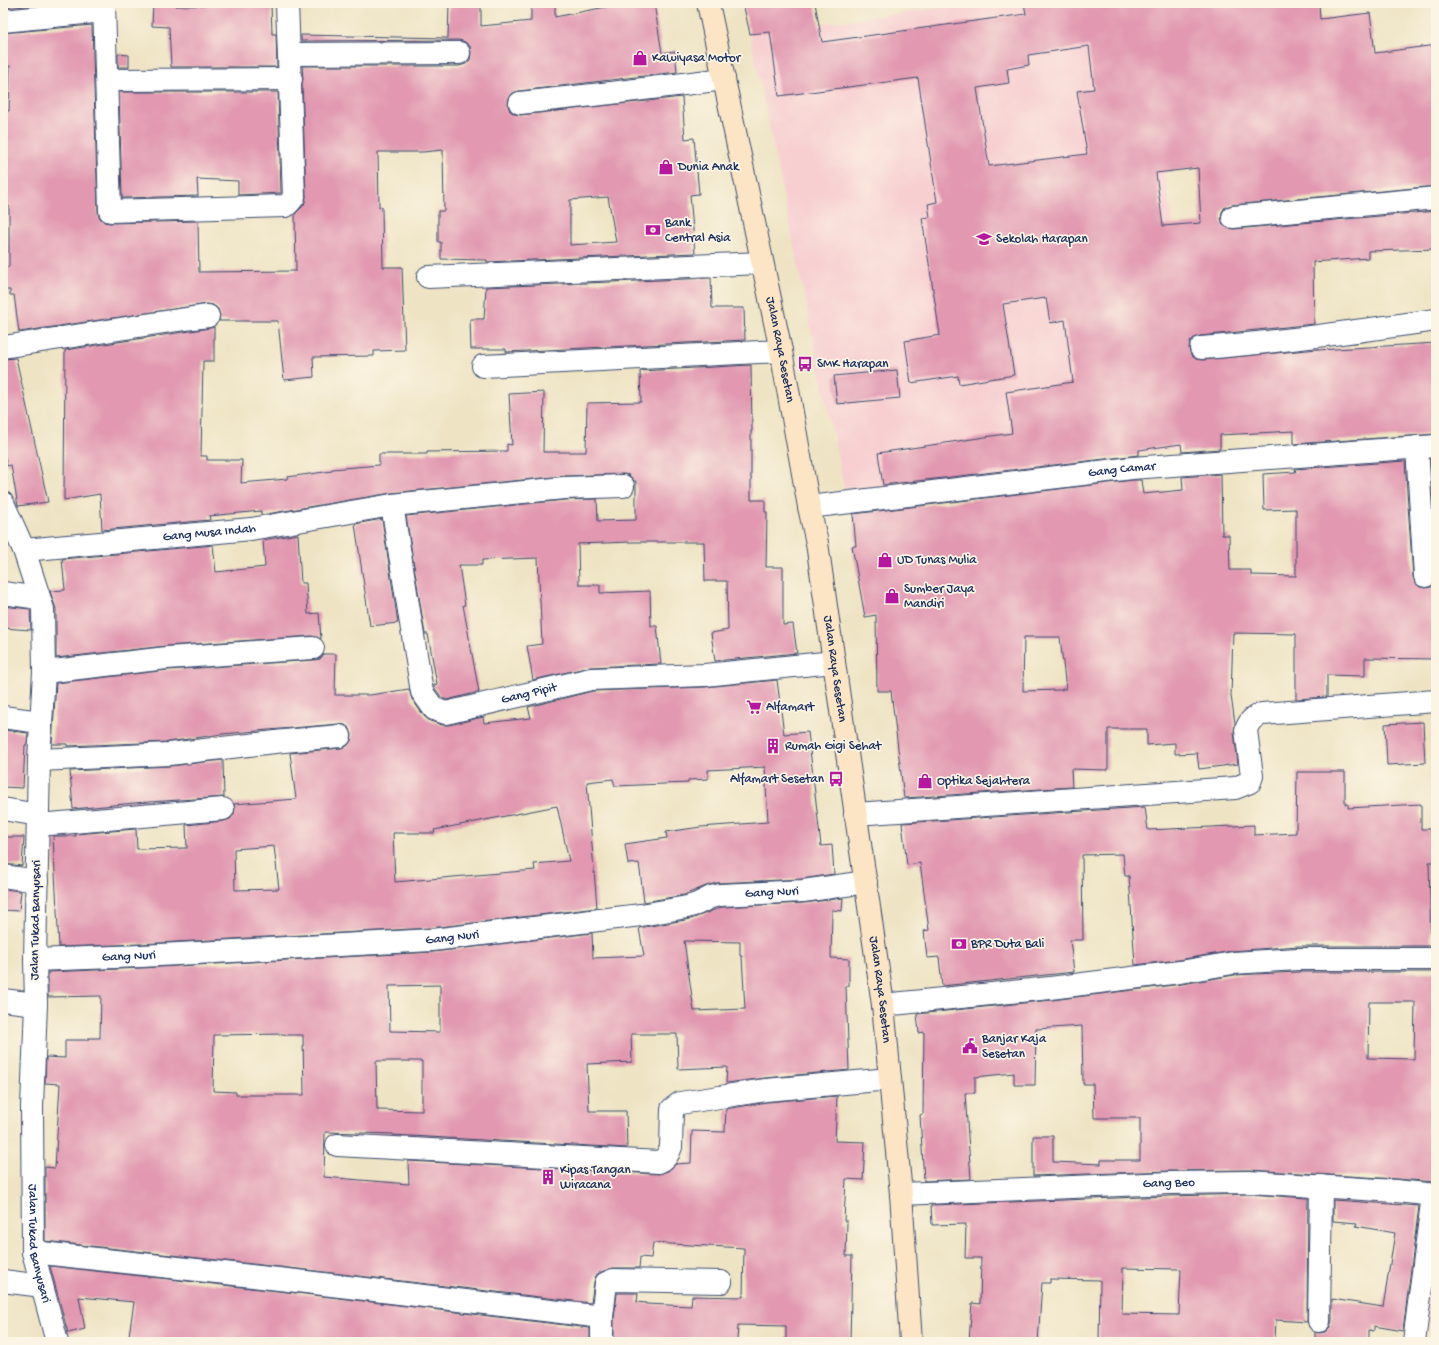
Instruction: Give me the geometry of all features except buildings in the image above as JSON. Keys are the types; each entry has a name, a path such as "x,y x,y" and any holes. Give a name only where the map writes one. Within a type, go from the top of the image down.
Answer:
{"main road":[{"name":"Jalan Raya Sesetan","path":"708,3 781,350 809,507 817,543 883,1005 901,1194 911,1342"}],"street":[{"path":"3,22 104,7 110,211 286,206 294,197 291,79 287,3"},
{"path":"289,54 459,53"},
{"path":"107,80 291,79"},
{"path":"520,103 724,79"},
{"path":"1233,217 1436,198"},
{"path":"428,277 762,264"},
{"path":"3,348 208,316"},
{"path":"1201,348 1302,339 1436,320"},
{"path":"483,366 781,350"},
{"path":"1424,576 1427,447"},
{"name":"Gang Camar","path":"809,507 1132,468 1427,447"},
{"name":"Gang Musa Indah","path":"24,550 251,529 392,505 564,488 623,486"},
{"name":"Jalan Tukad Banyusari","path":"3,503 24,550 43,609 44,672 40,722 35,960 36,1004 32,1107 33,1252 57,1342"},
{"name":"Gang Pipit","path":"392,505 422,692 434,709 446,713 591,680 705,676 834,662"},
{"path":"3,594 39,598"},
{"path":"44,672 167,658 313,648"},
{"path":"855,814 1235,788 1250,782 1252,776 1246,730 1248,723 1257,716 1262,714 1436,701"},
{"path":"3,717 40,722"},
{"path":"39,760 169,754 340,736"},
{"path":"3,809 38,820 223,809"},
{"path":"3,876 37,881"},
{"name":"Gang Nuri","path":"35,960 142,956 432,940 641,915 687,907 720,895 803,891 866,882"},
{"path":"883,1005 1050,988 1180,972 1233,963 1306,959 1436,959"},
{"path":"3,1000 36,1004"},
{"path":"337,1145 659,1162 663,1160 670,1152 672,1109 680,1103 766,1090 890,1079"},
{"name":"Gang Beo","path":"901,1194 1170,1183 1249,1182 1434,1195"},
{"path":"1319,1321 1321,1186"},
{"path":"1414,1342 1430,1275 1434,1195"},
{"path":"33,1252 602,1317"},
{"path":"602,1342 602,1317 606,1283 613,1280 721,1282"},
{"path":"3,1281 42,1286"}],"shaded area":[{"name":"Sekolah Harapan","path":"975,3 1134,3 1212,444 1077,461 1077,467 846,497 750,34"}],"place":[{"name":"Kawiyasa Motor","path":"640,58"},
{"name":"Dunia Anak","path":"666,167"},
{"name":"Bank Central Asia","path":"653,230"},
{"name":"Sekolah Harapan","path":"984,239"},
{"name":"SMK Harapan","path":"805,364"},
{"name":"UD Tunas Mulia","path":"885,560"},
{"name":"Sumber Jaya Mandiri","path":"892,596"},
{"name":"Alfamart","path":"754,707"},
{"name":"Rumah Gigi Sehat","path":"773,746"},
{"name":"Alfamart Sesetan","path":"836,779"},
{"name":"Optika Sejahtera","path":"925,781"},
{"name":"BPR Duta Bali","path":"959,944"},
{"name":"Banjar Kaja Sesetan","path":"970,1046"},
{"name":"Kipas Tangan Wiracana","path":"548,1177"}]}
